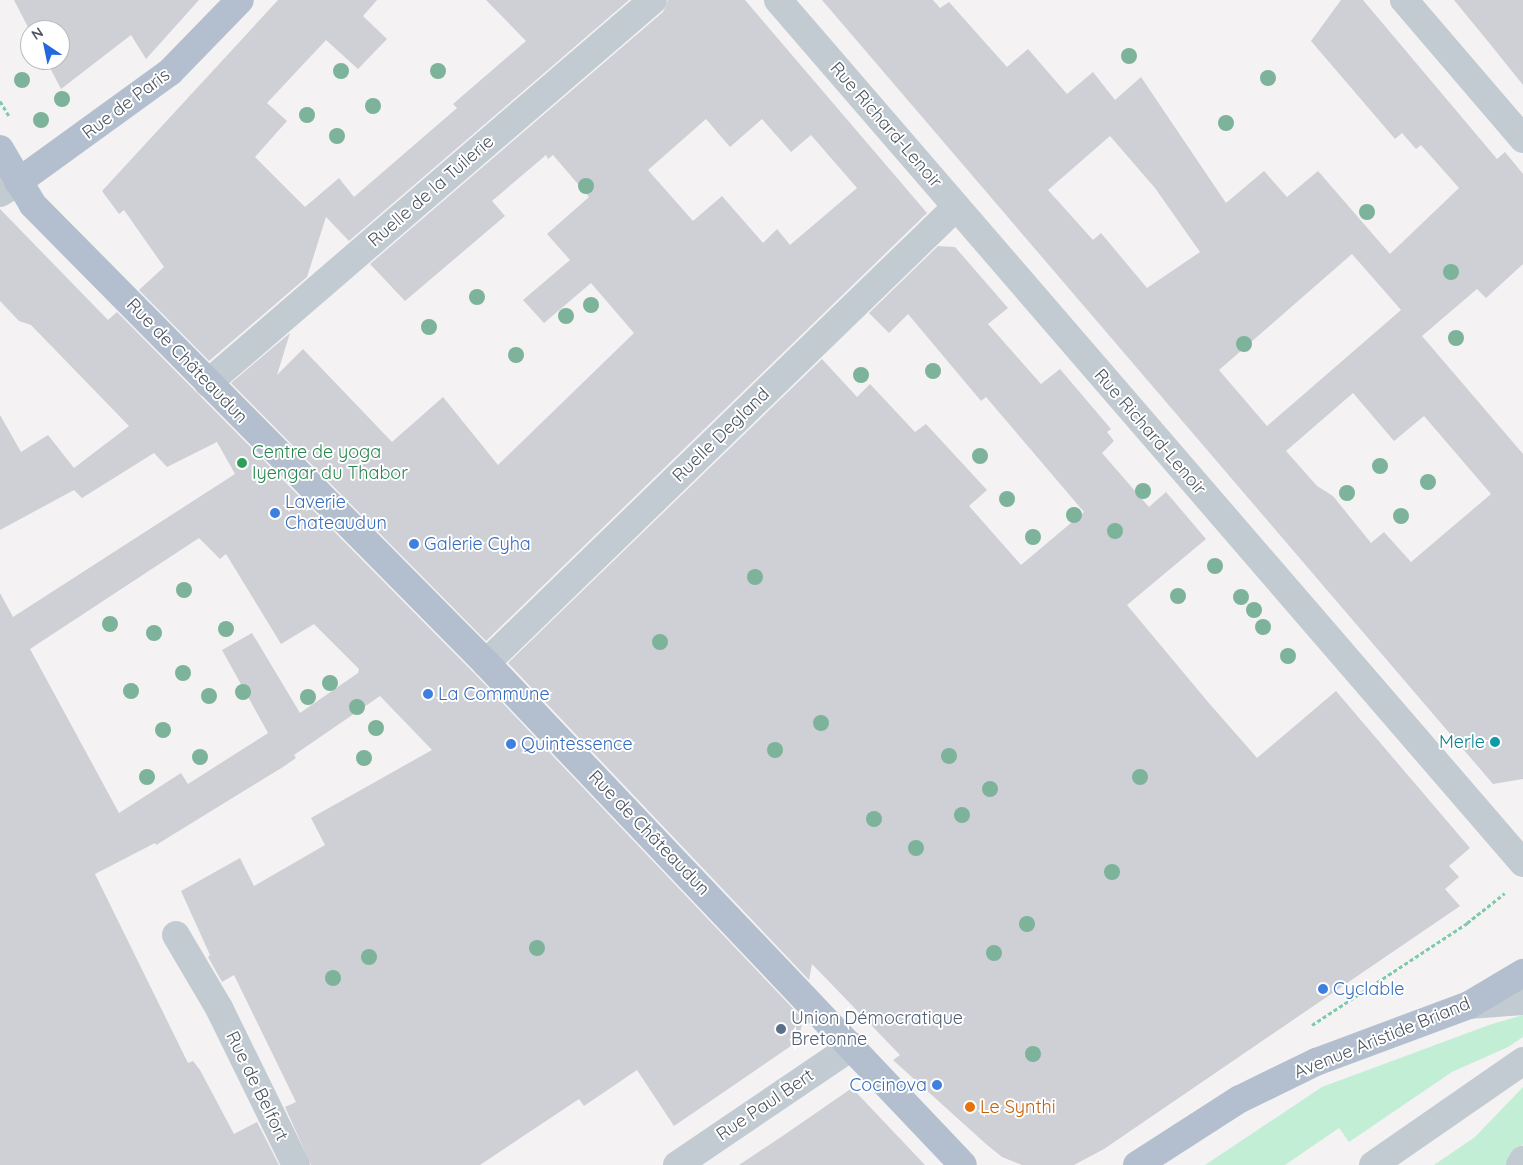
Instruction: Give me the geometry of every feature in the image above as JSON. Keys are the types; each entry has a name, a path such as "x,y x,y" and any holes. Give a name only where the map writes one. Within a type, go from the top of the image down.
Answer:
{"main road":[{"name":"Rue de Paris","path":"9,187 170,72 240,0"},
{"name":"Rue de Châteaudun","path":"0,149 9,187 33,205 486,663 853,1046 963,1165"},
{"name":"Avenue Aristide Briand","path":"1137,1165 1240,1099 1316,1062 1469,1005 1523,973"}],"street":[{"name":"Ruelle de la Tuilerie","path":"208,383 653,0"},
{"name":"Rue Richard-Lenoir","path":"778,0 1523,863"},
{"path":"1404,0 1523,139"},
{"name":"Ruelle Degland","path":"486,663 956,207"},
{"name":"Rue de Belfort","path":"176,935 219,1008 296,1165"},
{"path":"1469,1005 1523,1001"},
{"name":"Rue Paul Bert","path":"677,1165 853,1046"},
{"path":"1373,1165 1523,1062"},
{"path":"1520,1165 1523,1160"}],"path":[{"path":"1307,1028 1467,922 1509,889"}],"green space":[{"path":"1523,1015 1523,1037 1508,1047 1452,1072 1349,1142 1339,1128 1285,1165 1205,1165 1322,1087 1489,1025"},
{"path":"1523,1087 1523,1144 1510,1165 1434,1165 1475,1137"}],"building":[{"path":"14,0 199,0 146,59 131,35 61,89 51,70 70,70 70,20 24,20"},
{"path":"278,0 377,0 363,16 387,39 358,69 326,40 267,103 287,121 255,157 305,207 339,178 354,197 457,108 453,104 526,41 486,0 629,0 349,241 326,217 307,277 209,361 139,290 164,267 124,210 119,214 102,191"},
{"path":"668,0 745,0 927,213 486,641 231,383 290,333 277,375 303,349 392,442 443,397 498,465 634,333 591,283 544,323 523,300 570,260 547,234 589,197 553,155 548,159 546,155 492,201 505,216 405,301 370,264 663,12","holes":["706,119 730,147 762,119 791,152 811,135 857,188 790,245 777,229 763,243 722,196 693,221 648,170"]},
{"path":"822,0 933,0 940,8 949,2 1007,67 1028,49 1067,94 1093,72 1115,100 1141,77 1226,203 1264,171 1287,197 1318,171 1390,254 1459,188 1421,145 1416,149 1402,133 1395,139 1311,41 1341,0 1363,0 1497,159 1505,152 1523,174 1523,264 1486,298 1477,289 1422,336 1523,454 1523,779 1493,784","holes":["1110,136 1155,188 1200,252 1147,288 1101,233 1093,240 1048,190","1352,254 1401,310 1267,426 1219,370","1353,393 1394,441 1424,416 1491,494 1411,562 1384,532 1371,543 1333,496 1317,486 1286,451"]},
{"path":"1454,0 1523,0 1523,85 1486,39"},
{"path":"0,209 108,320 117,312 475,674 803,1019 800,1033 804,1037 674,1126 637,1070 584,1106 579,1099 480,1165 311,1165 285,1107 296,1102 234,975 222,982 208,957 210,955 181,891 240,858 254,886 325,845 311,818 432,750 380,696 294,755 296,758 283,767 156,845 155,843 95,874 188,1063 193,1061 200,1070 234,1134 257,1122 279,1165 0,1165 0,593 13,617 235,474 217,442 167,467 154,453 82,498 74,490 0,530 0,415 21,452 48,435 74,468 129,426 31,325 19,321 0,301","holes":["199,538 220,559 226,554 281,644 314,624 359,669 358,673 300,713 252,633 222,650 268,733 188,784 181,773 119,813 30,649"]},
{"path":"938,246 955,247 1008,308 988,324 1041,384 1060,369 1111,429 1107,432 1114,441 1102,453 1149,507 1166,492 1206,539 1127,605 1257,758 1336,691 1470,848 1449,866 1459,877 1445,889 1460,906 1104,1149 1074,1165 1022,1165 1002,1157 986,1144 893,1060 900,1055 812,964 809,980 508,663 822,359 857,397 870,384 915,432 926,424 987,490 969,506 1021,565 1084,512 986,397 981,401 908,314 889,333 869,313"},
{"path":"852,1088 925,1165 739,1165 784,1135"}],"place":[{"name":"Centre de yoga Iyengar du Thabor","path":"242,463"},
{"name":"Laverie Chateaudun","path":"275,513"},
{"name":"Galerie Cyha","path":"414,544"},
{"name":"La Commune","path":"428,694"},
{"name":"Merle","path":"1495,742"},
{"name":"Quintessence","path":"511,744"},
{"name":"Cyclable","path":"1323,989"},
{"name":"Union Démocratique Bretonne","path":"781,1029"},
{"name":"Cocinova","path":"937,1085"},
{"name":"Le Synthi","path":"970,1107"}]}
